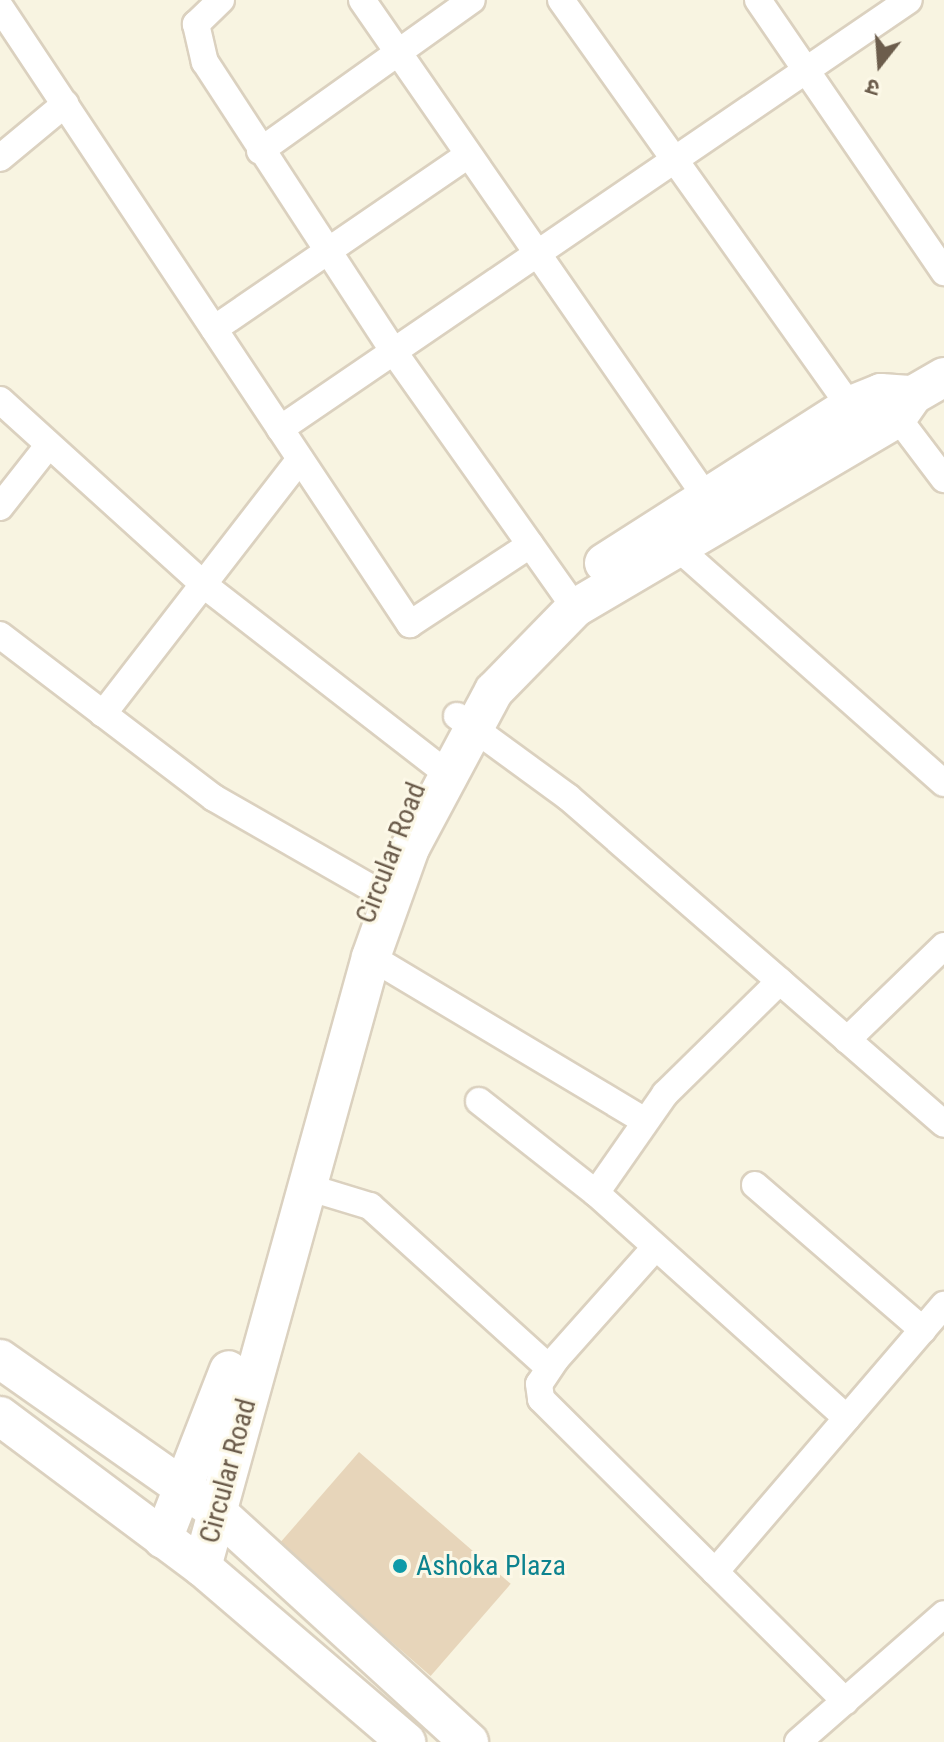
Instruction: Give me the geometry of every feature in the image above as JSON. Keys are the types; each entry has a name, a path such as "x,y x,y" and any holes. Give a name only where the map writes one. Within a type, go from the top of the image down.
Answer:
{"main road":[{"name":"Circular Road","path":"163,1539 215,1418 383,895 437,766 464,722 569,599 712,507 892,404"},
{"name":"Circular Road","path":"202,1567 304,1186 371,957 383,895"},
{"path":"0,1359 215,1510 469,1742"},
{"path":"0,1416 202,1567 406,1742"}],"street":[{"path":"221,0 196,24 196,42 260,151 396,355 569,599"},
{"path":"362,0 396,54 712,507"},
{"path":"260,151 472,0"},
{"path":"561,0 674,164 892,404 944,479"},
{"path":"758,0 944,272"},
{"path":"280,429 396,355 909,0"},
{"path":"0,7 410,624 530,545"},
{"path":"0,158 65,104"},
{"path":"214,329 468,155"},
{"path":"0,400 47,447 204,585 437,766"},
{"path":"0,507 47,447"},
{"path":"103,714 300,459"},
{"path":"666,537 944,783"},
{"path":"0,635 214,798 383,895"},
{"path":"464,722 568,797 944,1124"},
{"path":"847,1040 944,946"},
{"path":"371,957 645,1121"},
{"path":"596,1193 645,1121 780,981"},
{"path":"479,1101 596,1193 653,1250 847,1418"},
{"path":"755,1185 923,1330"},
{"path":"304,1186 370,1206 549,1368"},
{"path":"653,1250 549,1368 539,1384 553,1415 845,1701"},
{"path":"715,1572 944,1305"},
{"path":"798,1742 944,1614"}],"building":[{"name":"Ashoka Plaza","path":"359,1452 511,1584 431,1676 279,1544"}],"place":[{"name":"Ashoka Plaza","path":"400,1566"}]}
